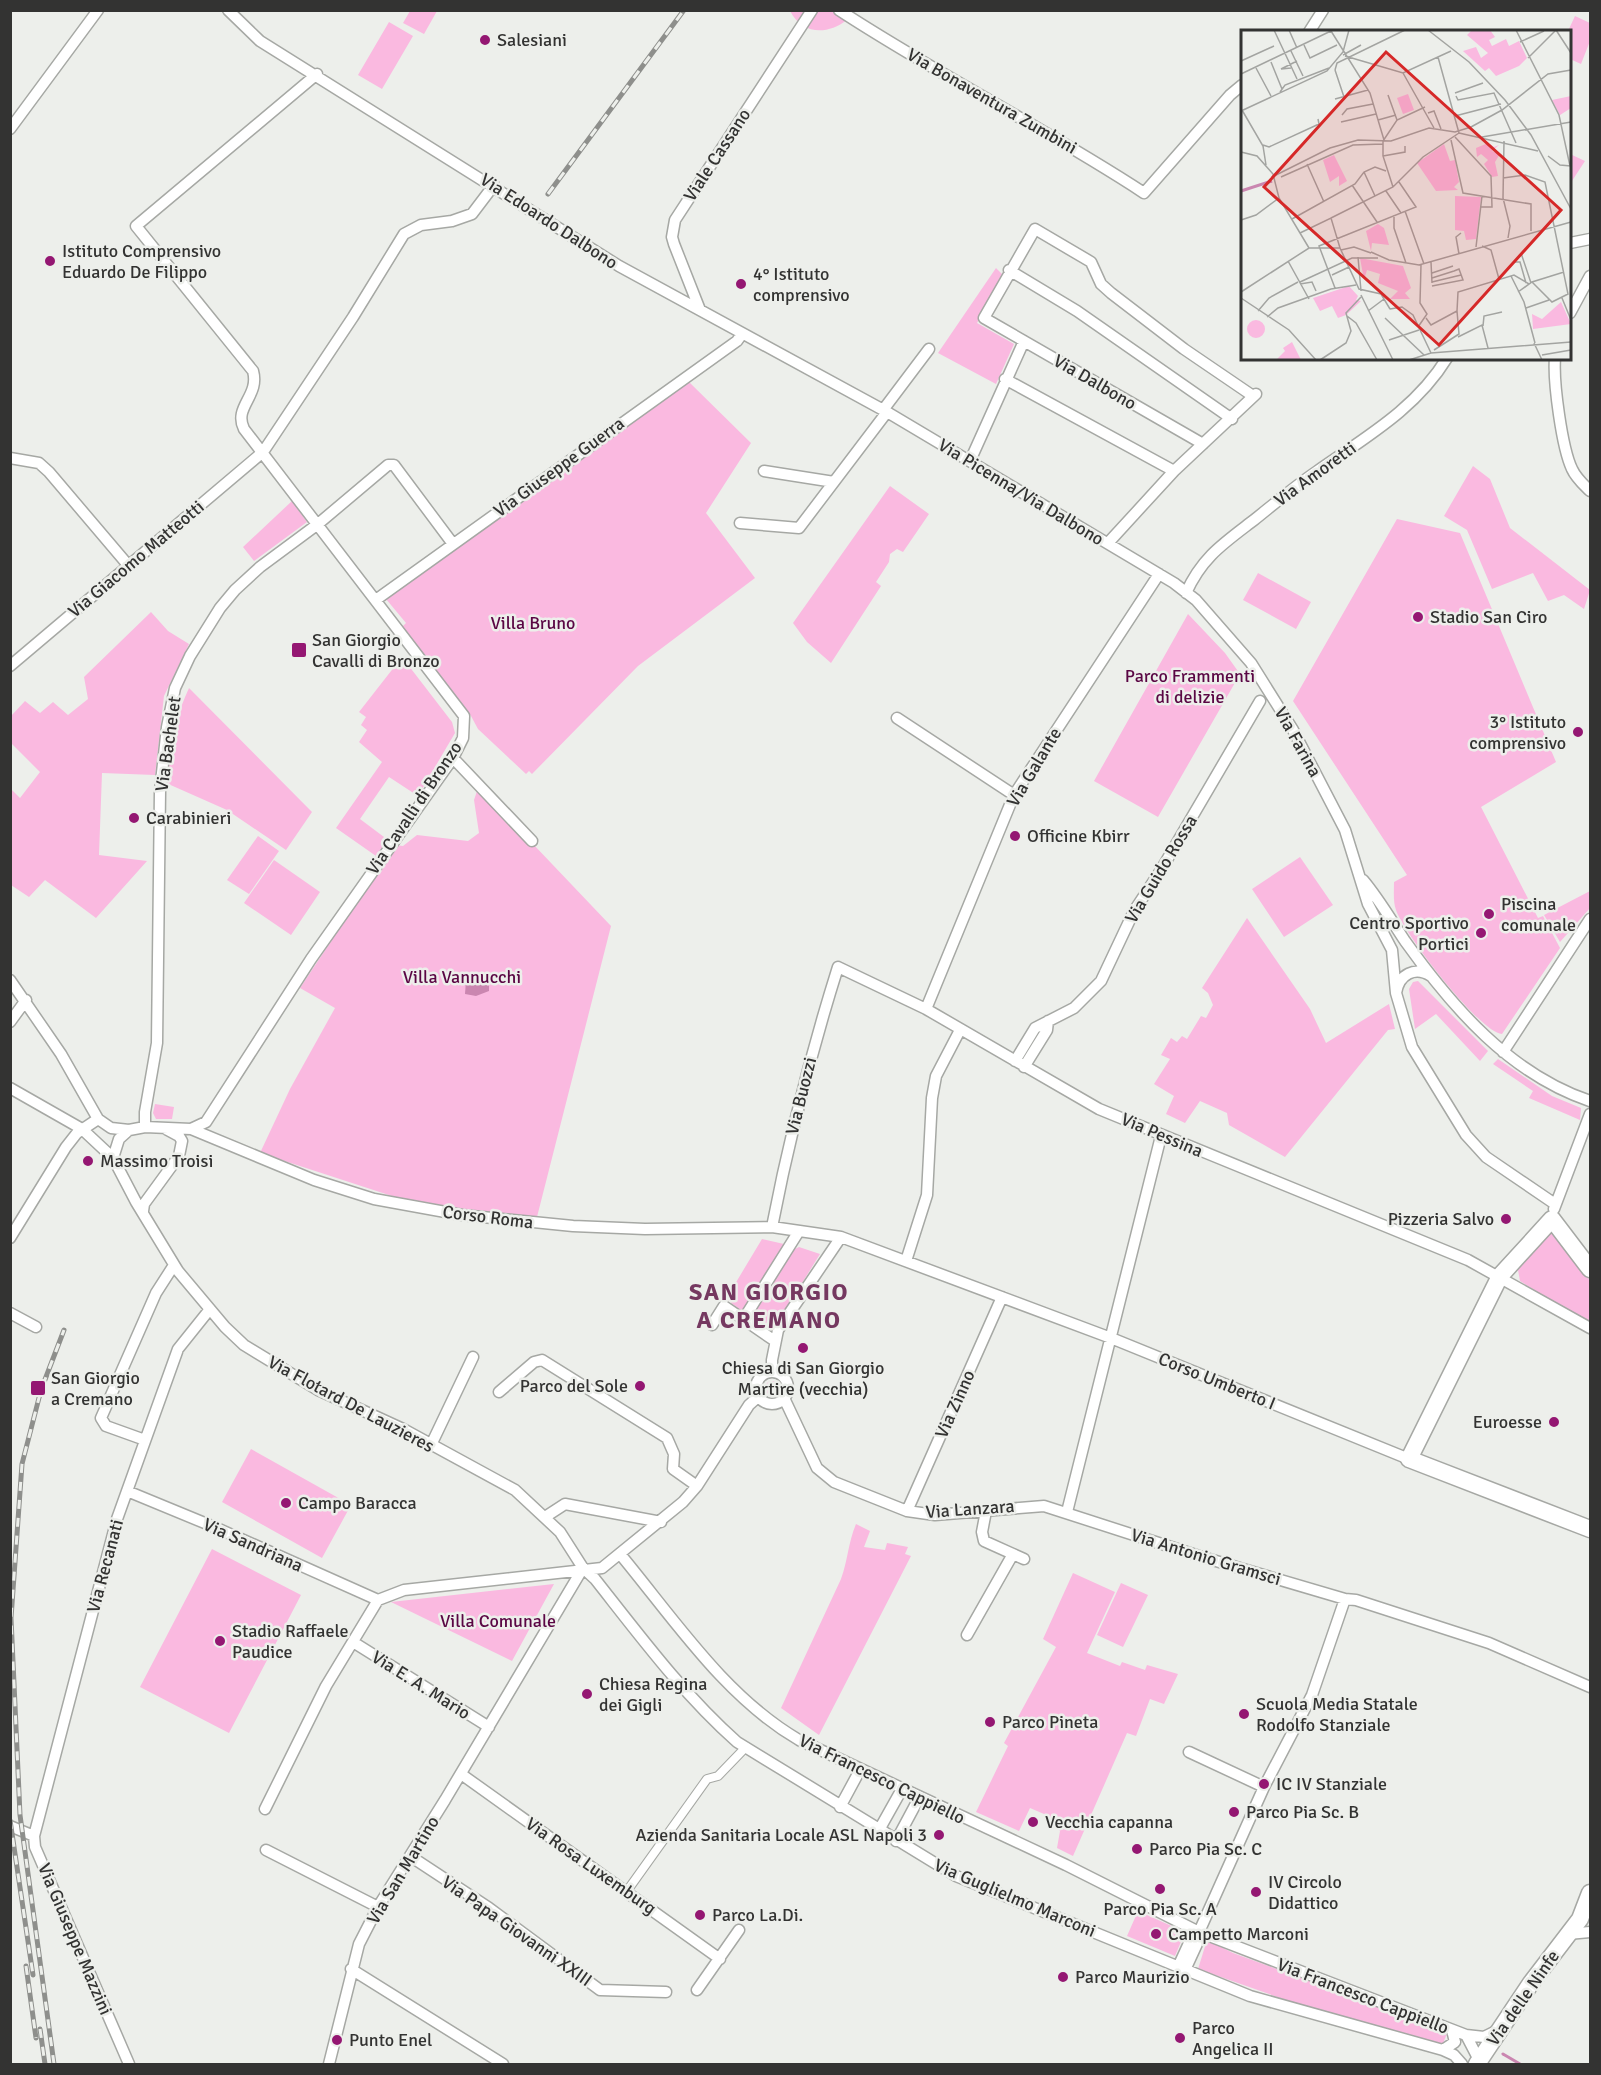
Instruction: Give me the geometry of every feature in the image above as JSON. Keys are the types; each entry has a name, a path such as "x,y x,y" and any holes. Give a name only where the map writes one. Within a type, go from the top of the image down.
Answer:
{"main road":[{"path":"1409,1459 1500,1276 1553,1211 1590,1269"},
{"name":"Corso Umberto I","path":"1409,1459 1590,1529"},
{"name":"Via delle Ninfe","path":"1479,2064 1567,1935 1587,1916 1590,1893"}],"street":[{"path":"10,129 98,10"},
{"name":"Via Edoardo Dalbono","path":"228,10 261,41 494,185 533,213 619,266 885,411"},
{"name":"Viale Cassano","path":"700,310 674,244 675,220 812,10"},
{"name":"Via Bonaventura Zumbini","path":"839,10 999,107 1078,150 1144,193 1222,103 1241,86"},
{"path":"1310,30 1323,10"},
{"name":"Via Cavalli di Bronzo","path":"191,1128 207,1122 216,1111 311,959 453,758 463,738 464,716 240,421 255,386 253,371 136,226 317,74"},
{"name":"Via Giacomo Matteotti","path":"10,666 263,452 353,317 404,234 421,225 472,214 494,185"},
{"path":"1108,543 1174,471 1232,419 1255,395 1111,293 1101,284 1091,262 1035,229 1010,270 1077,311 1232,419"},
{"path":"1571,243 1590,239"},
{"name":"Via Dalbono","path":"1010,270 984,318 1203,444"},
{"path":"1571,309 1590,276"},
{"name":"Via Giuseppe Guerra","path":"377,599 737,341 742,334"},
{"path":"970,461 1024,340"},
{"path":"740,523 799,528 929,349"},
{"name":"Via Amoretti","path":"1186,593 1196,569 1219,547 1313,474 1401,413 1438,373 1446,360"},
{"path":"1555,360 1554,373 1567,454 1578,479 1590,491"},
{"path":"1005,379 1174,471"},
{"name":"Via Picenna/Via Dalbono","path":"885,411 1159,574"},
{"path":"10,458 39,463 49,472 128,565"},
{"name":"Via Bachelet","path":"145,1127 145,1112 158,1042 160,791 167,727 175,688 190,656 220,608 260,567 318,524 388,465 394,465 453,544"},
{"path":"764,471 834,482"},
{"name":"Via Farina","path":"1159,574 1196,600 1251,663 1293,730 1346,830 1368,904 1392,950 1396,993 1412,1047 1466,1135 1486,1157 1553,1211"},
{"name":"Via Galante","path":"926,1009 1014,795 1159,574"},
{"name":"Via Guido Rossa","path":"1020,1064 1047,1030 1048,1022 1074,1008 1101,981 1134,911 1161,870 1260,701"},
{"path":"897,718 1014,795"},
{"path":"453,758 532,841"},
{"name":"Via Farina","path":"1360,876 1434,978 1474,1027 1503,1052 1549,1083 1590,1101"},
{"path":"1503,1052 1590,919"},
{"name":"Via Pessina","path":"838,967 926,1009 1099,1109 1468,1260 1590,1328"},
{"name":"Via Buozzi","path":"772,1227 783,1168 816,1037 838,967"},
{"path":"1396,993 1400,980 1411,972 1425,972 1434,978"},
{"path":"10,980 26,1000 90,1102 98,1119 111,1128 129,1130 145,1127 191,1128"},
{"path":"10,1022 26,1000"},
{"path":"906,1262 927,1195 932,1098 936,1076 960,1030"},
{"path":"10,1088 82,1129 113,1158 128,1184 138,1191 152,1192"},
{"path":"1553,1211 1590,1114"},
{"path":"10,1238 66,1147 82,1129 98,1119"},
{"name":"Corso Roma","path":"191,1128 314,1180 374,1199 462,1215 573,1226 635,1229 772,1227 841,1237"},
{"path":"142,1211 144,1204 182,1148 179,1136 166,1129"},
{"path":"113,1158 119,1139 129,1130"},
{"path":"1067,1512 1161,1136"},
{"name":"Via Flotard De Lauzieres","path":"128,1184 174,1265 210,1309 244,1345 291,1375 403,1429 515,1490 560,1532 583,1568"},
{"path":"743,1320 799,1231"},
{"path":"772,1372 778,1330 841,1237"},
{"name":"Corso Umberto I","path":"841,1237 1111,1338 1409,1459"},
{"path":"146,1440 106,1426 101,1418 156,1293 174,1265"},
{"name":"Via Zinno","path":"907,1511 1002,1297"},
{"path":"712,1324 724,1306 775,1341"},
{"name":"Via Recanati","path":"34,1836 117,1519 178,1349 210,1309"},
{"path":"10,1313 36,1327"},
{"path":"431,1445 473,1357"},
{"path":"499,1392 534,1362 542,1360 667,1437 674,1454 673,1469 697,1486"},
{"path":"772,1372 781,1375 786,1381 788,1390 780,1402 768,1403 759,1396 757,1383 766,1373 772,1372"},
{"path":"265,1809 299,1737 378,1600 405,1590 583,1568 595,1570 661,1522 697,1486 749,1405 759,1396"},
{"name":"Via Lanzara","path":"784,1398 818,1468 834,1482 907,1511 934,1515 986,1511 1011,1506 1044,1506 1067,1512"},
{"name":"Via Sandriana","path":"127,1491 378,1600"},
{"path":"545,1517 565,1504 661,1522"},
{"path":"986,1511 982,1532 984,1541 1024,1559"},
{"name":"Via Antonio Gramsci","path":"1067,1512 1199,1557 1345,1599 1356,1600 1489,1643 1590,1687"},
{"name":"Via Francesco Cappiello","path":"620,1554 746,1702 773,1725 919,1798 1066,1865 1198,1932 1467,2035 1479,2064"},
{"path":"967,1635 1013,1554"},
{"name":"Via San Martino","path":"329,2064 359,1944 378,1907 461,1774 583,1568"},
{"name":"Via Guglielmo Marconi","path":"583,1568 700,1708 746,1747 840,1807 956,1876 1182,1969 1280,2006 1443,2050 1454,2055 1462,2064"},
{"path":"1182,1969 1264,1786 1312,1695 1345,1599"},
{"name":"Via E. A. Mario","path":"352,1642 489,1727"},
{"path":"627,1891 707,1779 718,1776 746,1747"},
{"path":"1189,1752 1264,1786"},
{"path":"840,1807 861,1770"},
{"name":"Via Rosa Luxemburg","path":"461,1774 720,1959"},
{"path":"879,1830 902,1789"},
{"path":"896,1841 919,1798"},
{"path":"10,1826 34,1836"},
{"name":"Via Giuseppe Mazzini","path":"34,1836 35,1847 129,2064"},
{"path":"266,1850 378,1907"},
{"name":"Via Papa Giovanni XXIII","path":"410,1856 489,1908 600,1990 666,1992"},
{"path":"697,1990 739,1930"},
{"path":"1567,1935 1590,1932"},
{"path":"351,1969 503,2064"},
{"path":"1467,2035 1484,2037 1503,2026"},
{"path":"1443,2050 1455,2042 1452,2030"}],"green space":[{"path":"410,11 437,11 424,34 403,23"},
{"path":"790,11 833,11 847,20 831,28 816,30 802,25"},
{"path":"1575,16 1590,23 1590,41 1581,64 1571,59 1571,30 1568,30"},
{"path":"389,22 413,36 382,89 358,75"},
{"path":"1571,154 1585,161 1571,182"},
{"path":"996,268 1003,275 977,323 1014,344 996,384 938,353"},
{"name":"Villa Bruno","path":"688,381 751,443 706,513 755,578 638,666 532,774 529,771 526,774 478,729 471,716 402,627 406,623 386,599"},
{"path":"1473,466 1490,479 1510,528 1590,590 1584,609 1564,595 1548,601 1533,573 1492,589 1467,530 1444,516"},
{"path":"890,486 929,514 903,552 897,549 890,554 889,562 876,582 881,586 831,663 807,642 793,623"},
{"path":"292,501 307,522 254,561 243,547"},
{"name":"Stadio San Ciro","path":"1397,519 1460,533 1556,762 1481,807 1538,918 1543,916 1560,948 1502,1034 1491,1029 1477,1017 1443,980 1412,939 1395,907 1394,896 1394,882 1407,875 1293,701"},
{"path":"1258,573 1311,602 1296,629 1243,600"},
{"path":"151,612 168,631 189,644 164,696 155,775 102,773 99,855 147,861 96,918 45,880 29,897 11,885 11,789 20,798 40,772 11,743 11,716 25,701 40,713 53,702 68,715 88,699 84,677"},
{"name":"Parco Frammenti di delizie","path":"1188,614 1225,653 1240,674 1158,817 1094,781"},
{"path":"402,657 452,722 455,733 418,796 389,777 360,819 388,840 376,856 336,828 382,762 359,742 367,730 361,725 366,717 359,712"},
{"path":"189,688 312,812 286,850 227,810 166,783 173,734"},
{"name":"Villa Vannucchi","path":"477,791 513,823 611,926 537,1217 475,1211 395,1197 260,1153 290,1089 335,1008 300,988 395,845 403,846 417,835 468,841 479,833 474,800"},
{"path":"258,836 279,851 249,894 227,880"},
{"path":"1300,857 1333,905 1284,937 1252,889"},
{"path":"274,860 320,892 291,935 244,903"},
{"path":"1590,891 1590,908 1560,942 1544,915"},
{"path":"1247,918 1310,1009 1326,1043 1389,1004 1395,1029 1388,1030 1285,1157 1229,1125 1227,1113 1200,1101 1185,1123 1166,1114 1174,1096 1154,1084 1170,1059 1161,1055 1171,1038 1177,1042 1182,1036 1187,1039 1201,1016 1206,1018 1213,1005 1208,993 1202,988"},
{"path":"1418,981 1488,1051 1480,1061 1436,1014 1415,1029 1409,989 1413,982"},
{"path":"1498,1059 1552,1096 1581,1108 1580,1120 1529,1098 1533,1091 1493,1064"},
{"path":"155,1104 174,1107 172,1119 156,1119 153,1113"},
{"path":"1554,1232 1590,1281 1590,1325 1520,1281 1518,1270 1549,1233"},
{"path":"762,1239 784,1244 742,1311 726,1299"},
{"path":"799,1247 820,1254 773,1330 752,1315 793,1250"},
{"path":"772,1381 777,1383 779,1388 777,1393 772,1395 767,1393 765,1388 767,1383"},
{"name":"Campo Baracca","path":"251,1449 351,1505 322,1558 222,1502"},
{"path":"856,1524 870,1531 864,1547 885,1550 887,1543 908,1547 905,1554 911,1556 819,1735 781,1708 841,1579"},
{"name":"Stadio Raffaele Paudice","path":"212,1549 301,1595 229,1733 140,1687"},
{"path":"1073,1573 1115,1592 1087,1653 1120,1666 1122,1662 1145,1670 1147,1665 1178,1674 1164,1704 1150,1699 1136,1736 1127,1733 1073,1856 1057,1848 1060,1831 1044,1814 1030,1808 1019,1831 976,1812 1008,1746 1004,1743 1056,1647 1043,1639"},
{"path":"1121,1583 1148,1595 1123,1647 1097,1635"},
{"name":"Villa Comunale","path":"554,1584 512,1661 391,1602"},
{"name":"Campetto Marconi","path":"1138,1911 1185,1932 1175,1956 1127,1936"},
{"path":"1207,1940 1233,1953 1448,2031 1442,2046 1300,2005 1198,1969"}],"shaded area":[{"path":"482,977 489,986 489,991 476,996 465,994 466,980"}],"waterway":[{"path":"1503,2054 1520,2064"}],"railway":[{"path":"548,194 684,10"},
{"path":"54,2064 20,1815 11,1618 22,1464 41,1390 64,1330"},
{"path":"10,1820 33,1975"},
{"path":"26,1966 36,2038"},
{"path":"40,2029 45,2064"}],"place":[{"name":"Salesiani","path":"485,40"},
{"name":"Istituto Comprensivo Eduardo De Filippo","path":"50,261"},
{"name":"4° Istituto comprensivo","path":"741,284"},
{"name":"Stadio San Ciro","path":"1418,617"},
{"name":"San Giorgio Cavalli di Bronzo","path":"299,650"},
{"name":"3° Istituto comprensivo","path":"1578,732"},
{"name":"Carabinieri","path":"134,818"},
{"name":"Officine Kbirr","path":"1015,836"},
{"name":"Piscina comunale","path":"1489,914"},
{"name":"Centro Sportivo Portici","path":"1481,933"},
{"name":"Massimo Troisi","path":"88,1161"},
{"name":"Pizzeria Salvo","path":"1506,1219"},
{"name":"Chiesa di San Giorgio Martire (vecchia)","path":"803,1348"},
{"name":"Parco del Sole","path":"640,1386"},
{"name":"San Giorgio a Cremano","path":"38,1388"},
{"name":"Euroesse","path":"1554,1422"},
{"name":"Campo Baracca","path":"286,1503"},
{"name":"Stadio Raffaele Paudice","path":"220,1641"},
{"name":"Chiesa Regina dei Gigli","path":"587,1694"},
{"name":"Scuola Media Statale Rodolfo Stanziale","path":"1244,1714"},
{"name":"Parco Pineta","path":"990,1722"},
{"name":"IC IV Stanziale","path":"1264,1784"},
{"name":"Parco Pia Sc. B","path":"1234,1812"},
{"name":"Vecchia capanna","path":"1033,1822"},
{"name":"Azienda Sanitaria Locale ASL Napoli 3","path":"939,1835"},
{"name":"Parco Pia Sc. C","path":"1137,1849"},
{"name":"Parco Pia Sc. A","path":"1160,1889"},
{"name":"IV Circolo Didattico","path":"1256,1892"},
{"name":"Parco La.Di.","path":"700,1915"},
{"name":"Campetto Marconi","path":"1156,1934"},
{"name":"Parco Maurizio","path":"1063,1977"},
{"name":"Parco Angelica II","path":"1180,2038"},
{"name":"Punto Enel","path":"337,2040"}],"district":[{"name":"SAN GIORGIO A CREMANO","path":"769,1306"}]}
